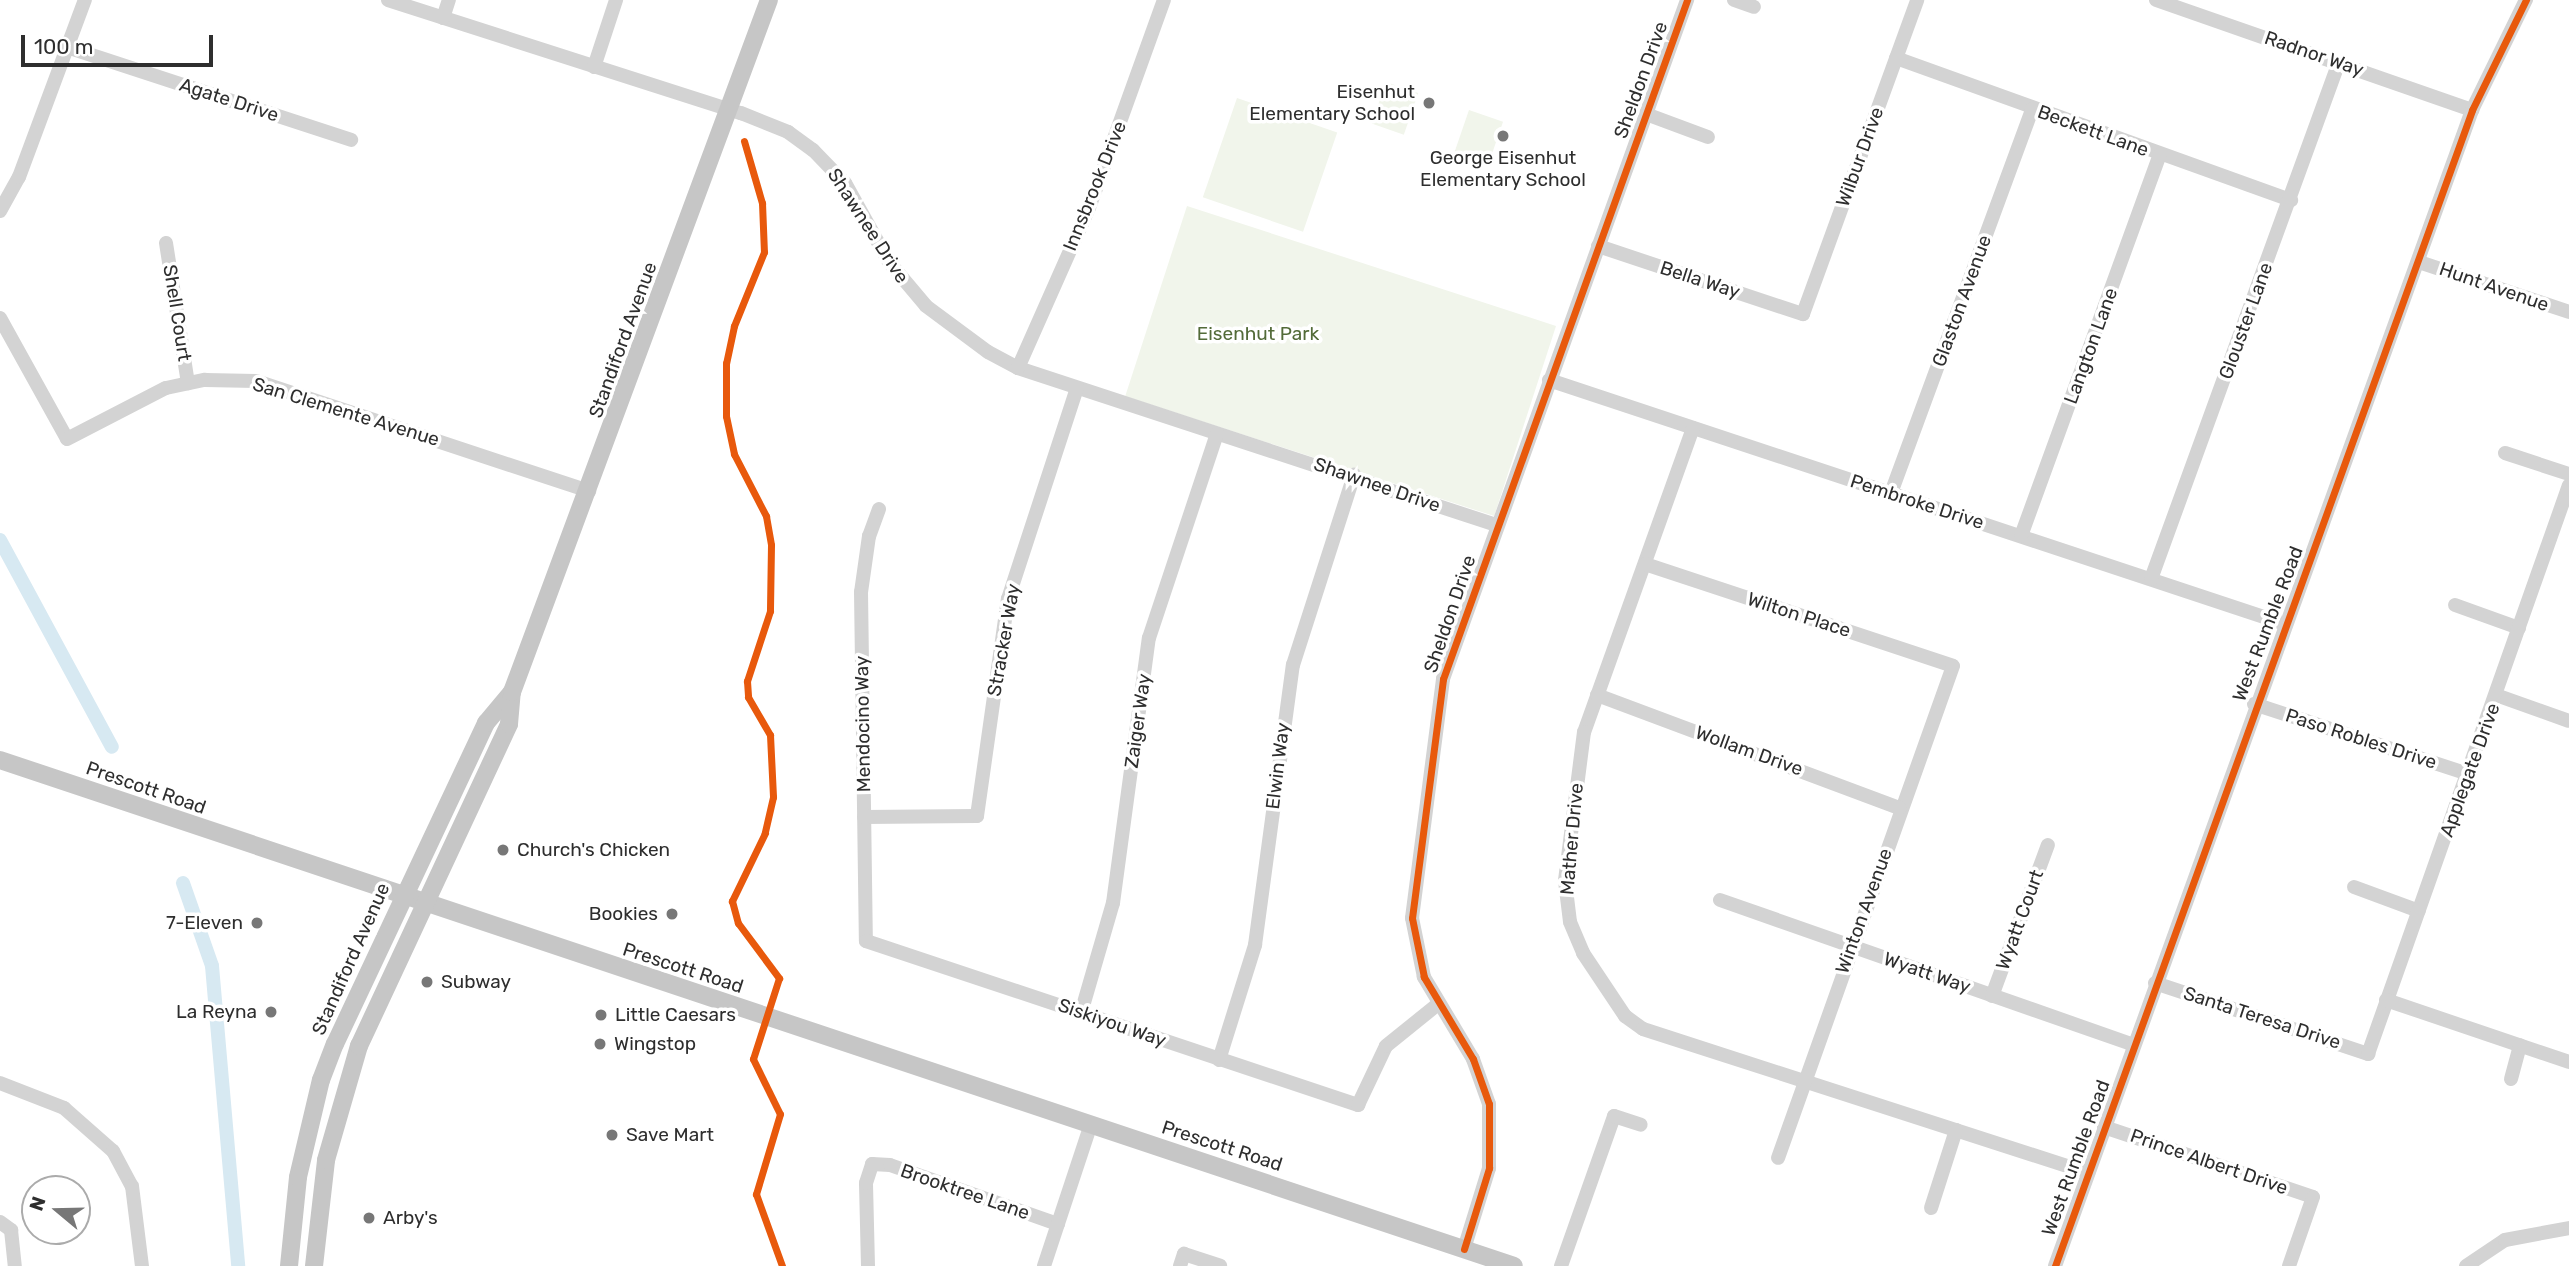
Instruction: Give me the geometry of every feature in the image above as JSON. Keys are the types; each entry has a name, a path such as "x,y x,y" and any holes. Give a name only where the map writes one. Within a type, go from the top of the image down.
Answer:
{"main road":[{"name":"Standiford Avenue","path":"314,1266 326,1160 347,1080 509,724 512,692 589,491 769,0"},
{"name":"Standiford Avenue","path":"289,1266 295,1210 321,1080 402,897 486,723 512,692"},
{"name":"Prescott Road","path":"0,760 402,897 1514,1266"},
{"path":"295,1210 300,1226 300,1266"}],"street":[{"path":"0,212 19,177 85,0"},
{"name":"Shawnee Drive","path":"388,0 767,122 813,149 845,183 889,262 926,306 988,352 1018,368 1217,434 1354,475 1496,526"},
{"path":"443,18 449,0"},
{"path":"594,67 616,0"},
{"name":"Innsbrook Drive","path":"1018,368 1089,208 1164,0"},
{"name":"Sheldon Drive","path":"1464,1249 1489,1168 1492,1124 1478,1071 1438,1004 1415,948 1413,891 1443,679 1687,0"},
{"path":"1734,0 1755,7"},
{"name":"Wilbur Drive","path":"1803,314 1917,0"},
{"name":"Radnor Way","path":"2155,0 2472,110"},
{"name":"West Rumble Road","path":"2058,1265 2254,704 2419,262 2472,110 2526,0"},
{"name":"Agate Drive","path":"67,47 351,140"},
{"name":"Beckett Lane","path":"1896,58 2291,200"},
{"name":"Glouster Lane","path":"2151,579 2339,62"},
{"name":"Glaston Avenue","path":"1891,493 2032,109"},
{"path":"1646,114 1708,137"},
{"name":"Langton Lane","path":"2021,536 2160,155"},
{"name":"Shell Court","path":"166,243 188,383"},
{"name":"Bella Way","path":"1598,246 1803,314"},
{"name":"Hunt Avenue","path":"2419,262 2569,312"},
{"name":"San Clemente Avenue","path":"0,318 66,439 142,398 188,383 231,379 282,388 589,491"},
{"name":"Pembroke Drive","path":"1549,380 2285,624"},
{"name":"Stracker Way","path":"864,817 977,816 1008,598 1076,388"},
{"name":"Mather Drive","path":"1693,428 1584,732 1565,881 1570,922 1583,953 1631,1022 2088,1173"},
{"name":"Zaiger Way","path":"1081,1013 1113,903 1149,638 1217,434"},
{"path":"2505,453 2569,474"},
{"name":"Elwin Way","path":"1219,1060 1255,945 1293,665 1354,475"},
{"name":"Applegate Drive","path":"2368,1054 2569,485"},
{"name":"Mendocino Way","path":"866,942 861,592 869,536 879,509"},
{"name":"Wilton Place","path":"1644,564 1953,666"},
{"path":"2455,605 2519,628"},
{"name":"Winton Avenue","path":"1778,1158 1900,808 1953,666"},
{"name":"Wollam Drive","path":"1597,695 1900,808"},
{"path":"2496,695 2569,721"},
{"name":"Paso Robles Drive","path":"2254,704 2468,774"},
{"name":"Wyatt Court","path":"1992,996 2048,845"},
{"path":"2354,887 2419,911"},
{"name":"Wyatt Way","path":"1720,900 2133,1045"},
{"name":"Siskiyou Way","path":"866,942 1358,1105 1386,1046 1438,1004"},
{"name":"Santa Teresa Drive","path":"2155,983 2368,1054"},
{"path":"2386,1000 2569,1062"},
{"path":"2511,1079 2520,1045"},
{"path":"0,1083 64,1108 113,1151 132,1186 142,1266"},
{"path":"1561,1266 1614,1116 1641,1125"},
{"path":"1044,1266 1091,1124"},
{"name":"Prince Albert Drive","path":"2104,1127 2313,1197 2289,1266"},
{"path":"1931,1208 1956,1130"},
{"name":"Brooktree Lane","path":"868,1266 866,1183 872,1164 890,1165 1058,1224"},
{"path":"5,1225 15,1266"},
{"path":"2466,1266 2515,1237 2569,1228"},
{"path":"1182,1260 1220,1266"}],"green space":[{"path":"1386,82 1418,93 1404,135 1372,124"},
{"path":"1237,98 1337,133 1303,232 1203,197"},
{"path":"1469,110 1503,122 1488,165 1454,153"},
{"name":"Eisenhut Park","path":"1187,206 1556,326 1494,516 1125,396"}],"waterway":[{"path":"0,540 112,747"},
{"path":"183,883 212,966 238,1266"}],"cycle path":[{"path":"1464,1249 1489,1168 1489,1104 1473,1059 1424,977 1412,918 1443,679 1687,0"},
{"path":"2055,1266 2472,110 2526,0"},
{"path":"744,141 762,203 764,252 734,326 726,363 726,416 734,454 766,516 771,545 770,611 747,681 748,697 770,735 773,797 765,833 732,901 738,923 779,978 753,1059 780,1114 756,1194 782,1266"}],"place":[{"name":"Eisenhut Elementary School","path":"1429,103"},
{"name":"George Eisenhut Elementary School","path":"1503,136"},
{"name":"Church's Chicken","path":"503,850"},
{"name":"Bookies","path":"672,914"},
{"name":"7-Eleven","path":"257,923"},
{"name":"Subway","path":"427,982"},
{"name":"La Reyna","path":"271,1012"},
{"name":"Little Caesars","path":"601,1015"},
{"name":"Wingstop","path":"600,1044"},
{"name":"Save Mart","path":"612,1135"},
{"name":"Arby's","path":"369,1218"}]}
